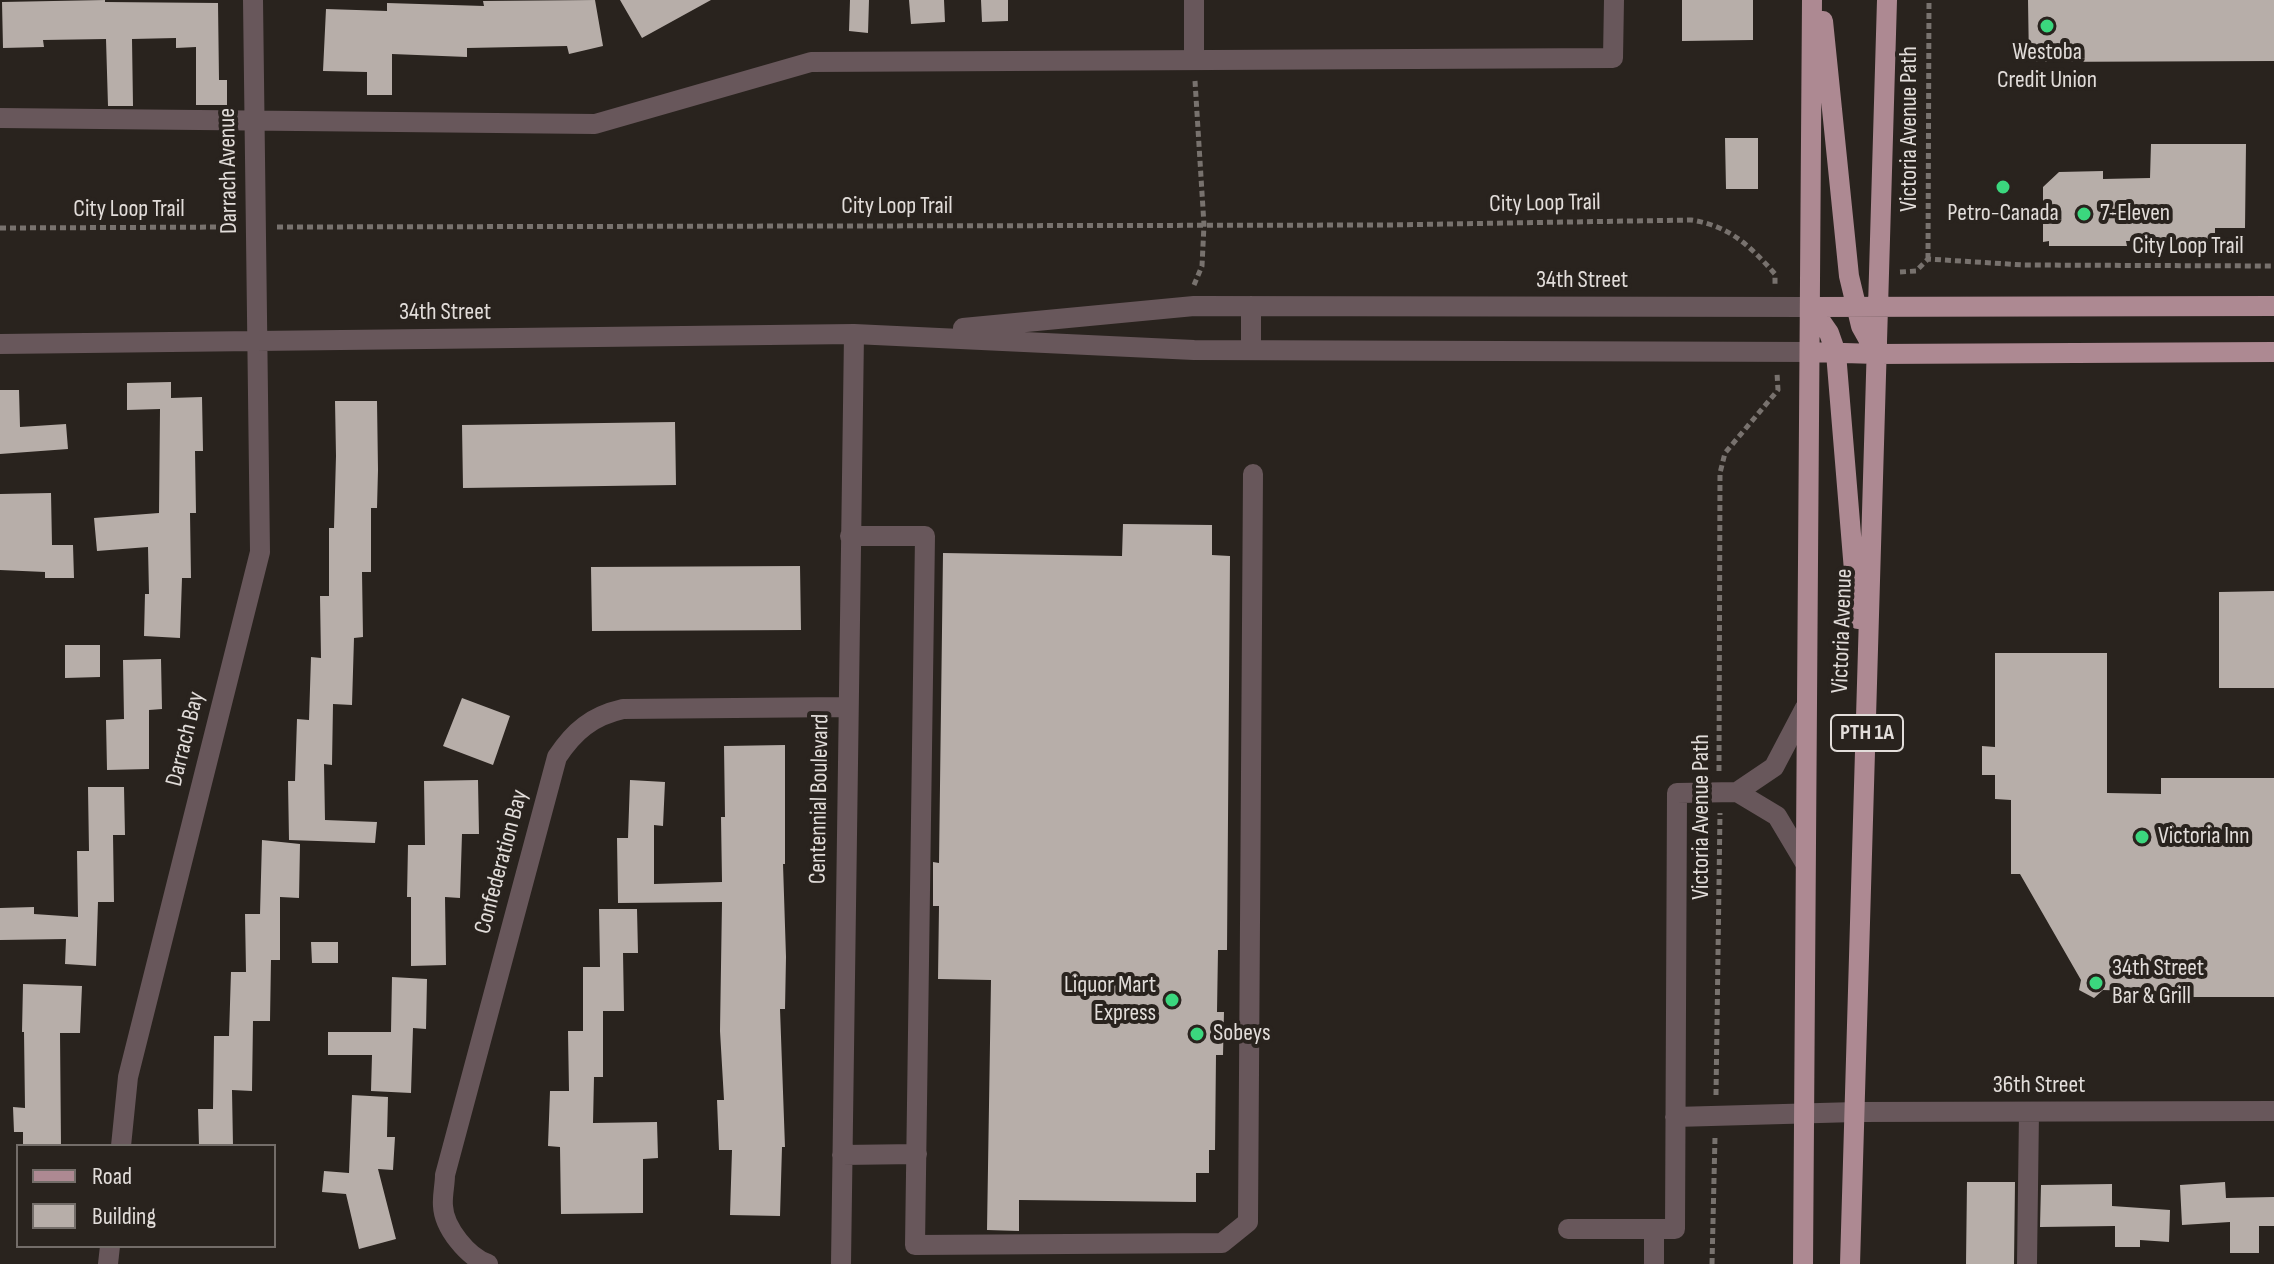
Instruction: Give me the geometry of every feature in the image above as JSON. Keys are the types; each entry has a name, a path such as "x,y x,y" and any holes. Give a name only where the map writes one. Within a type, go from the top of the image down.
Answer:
{"main road":[{"name":"Victoria Avenue","path":"1803,1264 1812,0"},
{"path":"1821,0 1849,276 1861,326 1877,354"},
{"name":"Victoria Avenue","path":"1850,1264 1887,0"},
{"name":"34th Street","path":"1811,307 2274,306"},
{"path":"1811,307 1829,333 1836,353 1867,718"},
{"name":"34th Street","path":"1811,352 2274,352"}],"street":[{"name":"Darrach Avenue","path":"253,0 257,341"},
{"path":"1194,0 1194,59"},
{"path":"0,118 595,124 811,62 1613,58 1614,0"},
{"name":"34th Street","path":"891,334 1194,306 1811,307"},
{"path":"1251,306 1251,350"},
{"name":"Centennial Boulevard","path":"841,1264 854,334"},
{"name":"34th Street","path":"0,344 891,334 1194,350 1811,352"},
{"name":"Darrach Bay","path":"121,1144 128,1077 260,552 257,341"},
{"path":"850,536 925,536 915,1245 1222,1243 1248,1222 1253,474"},
{"name":"Confederation Bay","path":"488,1264 478,1260 450,1228 442,1209 445,1175 557,757 570,738 588,722 604,713 623,709 847,707"},
{"path":"1568,1229 1675,1229 1677,793 1728,791 1774,767 1805,708"},
{"path":"1728,791 1777,816 1805,863"},
{"name":"36th Street","path":"1675,1117 1856,1112 2274,1111"},
{"path":"2027,1264 2029,1112"},
{"path":"842,1155 917,1154"},
{"path":"1654,1229 1654,1264"}],"path":[{"name":"Victoria Avenue Path","path":"1928,259 1929,0"},
{"path":"1194,59 1204,225 1202,266 1194,284 1194,306"},
{"name":"City Loop Trail","path":"0,228 1387,225 1691,220 1711,223 1730,231 1775,274"},
{"path":"1916,271 1928,259"},
{"name":"City Loop Trail","path":"1928,259 2024,265 2274,266"},
{"name":"Victoria Avenue Path","path":"1712,1264 1722,846 1728,791 1720,473 1725,453 1778,390"}],"building":[{"path":"105,0 218,3 219,80 227,80 227,105 196,105 196,47 176,48 176,38 132,39 133,106 108,106 106,39 43,40 44,47 3,48 2,2"},
{"path":"595,0 603,46 569,54 567,46 467,48 467,57 392,54 392,95 367,95 367,72 323,71 326,9 387,11 387,3 484,6 483,1"},
{"path":"620,0 711,0 642,38"},
{"path":"850,0 869,0 868,33 849,31"},
{"path":"909,0 944,0 945,22 911,24"},
{"path":"981,0 1008,0 1008,21 982,22"},
{"path":"1682,0 1753,0 1753,40 1682,41"},
{"path":"2028,0 2274,0 2274,61 2029,62"},
{"path":"1725,138 1758,138 1758,189 1726,189"},
{"path":"2151,144 2246,144 2245,228 2215,228 2215,242 2126,241 2127,246 2049,246 2049,241 2043,242 2043,187 2059,172 2103,171 2103,179 2150,178"},
{"path":"171,382 171,398 202,397 203,451 195,451 196,513 190,513 191,578 182,578 180,638 144,636 145,594 149,594 148,547 97,551 94,518 159,513 160,409 127,410 127,383"},
{"path":"0,390 19,390 20,427 66,424 68,449 0,454"},
{"path":"335,401 377,401 378,470 377,508 371,508 371,572 362,572 363,637 354,638 352,705 333,704 332,765 324,764 325,820 377,822 375,843 289,840 288,781 295,781 297,719 309,720 311,657 321,658 320,596 329,596 329,528 334,528"},
{"path":"675,422 676,485 463,488 462,425"},
{"path":"51,493 52,545 73,545 74,578 45,578 45,572 0,570 0,494"},
{"path":"1123,524 1212,525 1212,555 1230,556 1227,950 1218,950 1217,1012 1224,1012 1223,1055 1216,1055 1215,1150 1209,1150 1209,1173 1196,1173 1196,1202 1019,1200 1019,1231 987,1230 991,980 938,979 939,906 933,906 933,862 939,863 943,553 1122,556"},
{"path":"800,566 801,630 592,631 591,567"},
{"path":"2274,591 2274,688 2219,688 2219,592"},
{"path":"65,645 100,645 100,677 65,678"},
{"name":"Victoria Inn","path":"1995,653 2107,653 2107,793 2161,794 2161,778 2274,778 2274,997 2162,997 2161,992 2103,990 2094,998 2079,990 2081,980 2020,874 2011,874 2011,800 1995,799 1995,775 1982,775 1982,746 1995,747"},
{"path":"161,659 162,709 149,710 149,769 107,770 106,720 124,719 123,660"},
{"path":"462,698 510,716 493,765 443,746"},
{"path":"785,745 783,864 786,957 785,1009 780,1009 785,1147 782,1147 780,1216 730,1215 732,1150 719,1150 717,1100 724,1100 720,1031 722,902 618,903 617,838 628,838 630,780 665,782 663,826 654,825 654,884 722,882 724,746"},
{"path":"478,780 479,834 462,834 460,898 445,897 446,965 411,966 408,845 425,845 424,781"},
{"path":"88,787 124,787 125,835 113,835 114,902 98,902 96,966 65,964 66,939 0,940 0,908 34,907 34,914 78,917 77,851 89,851"},
{"path":"262,840 300,844 299,898 280,897 280,960 271,960 270,1021 253,1021 252,1091 232,1090 233,1144 199,1144 198,1109 213,1109 214,1036 229,1036 231,972 246,972 245,914 260,914"},
{"path":"599,909 637,909 638,953 623,953 624,1011 603,1011 603,1077 594,1077 593,1123 657,1122 658,1158 643,1159 643,1213 561,1214 560,1147 548,1146 550,1091 569,1091 568,1031 583,1031 583,967 600,967"},
{"path":"311,942 338,942 338,963 312,963"},
{"path":"392,977 427,979 426,1029 413,1028 411,1093 371,1091 372,1055 328,1055 328,1032 391,1032"},
{"path":"23,984 82,986 80,1033 60,1033 61,1144 23,1144 23,1132 14,1132 13,1107 25,1108"},
{"path":"352,1095 388,1097 387,1137 395,1137 393,1170 378,1169 396,1239 359,1249 346,1194 322,1192 324,1171 349,1173"},
{"path":"1967,1182 2015,1182 2014,1264 1966,1264"},
{"path":"2225,1182 2226,1198 2274,1197 2274,1226 2259,1226 2259,1253 2230,1253 2230,1222 2182,1225 2180,1185"},
{"path":"2112,1184 2112,1206 2170,1210 2169,1242 2140,1240 2140,1247 2115,1247 2115,1226 2040,1227 2041,1185"}],"place":[{"name":"Westoba Credit Union","path":"2047,26"},
{"name":"Petro-Canada","path":"2003,187"},
{"name":"7-Eleven","path":"2084,214"},
{"name":"Victoria Inn","path":"2142,837"},
{"name":"34th Street Bar & Grill","path":"2096,983"},
{"name":"Liquor Mart Express","path":"1172,1000"},
{"name":"Sobeys","path":"1197,1034"}]}
